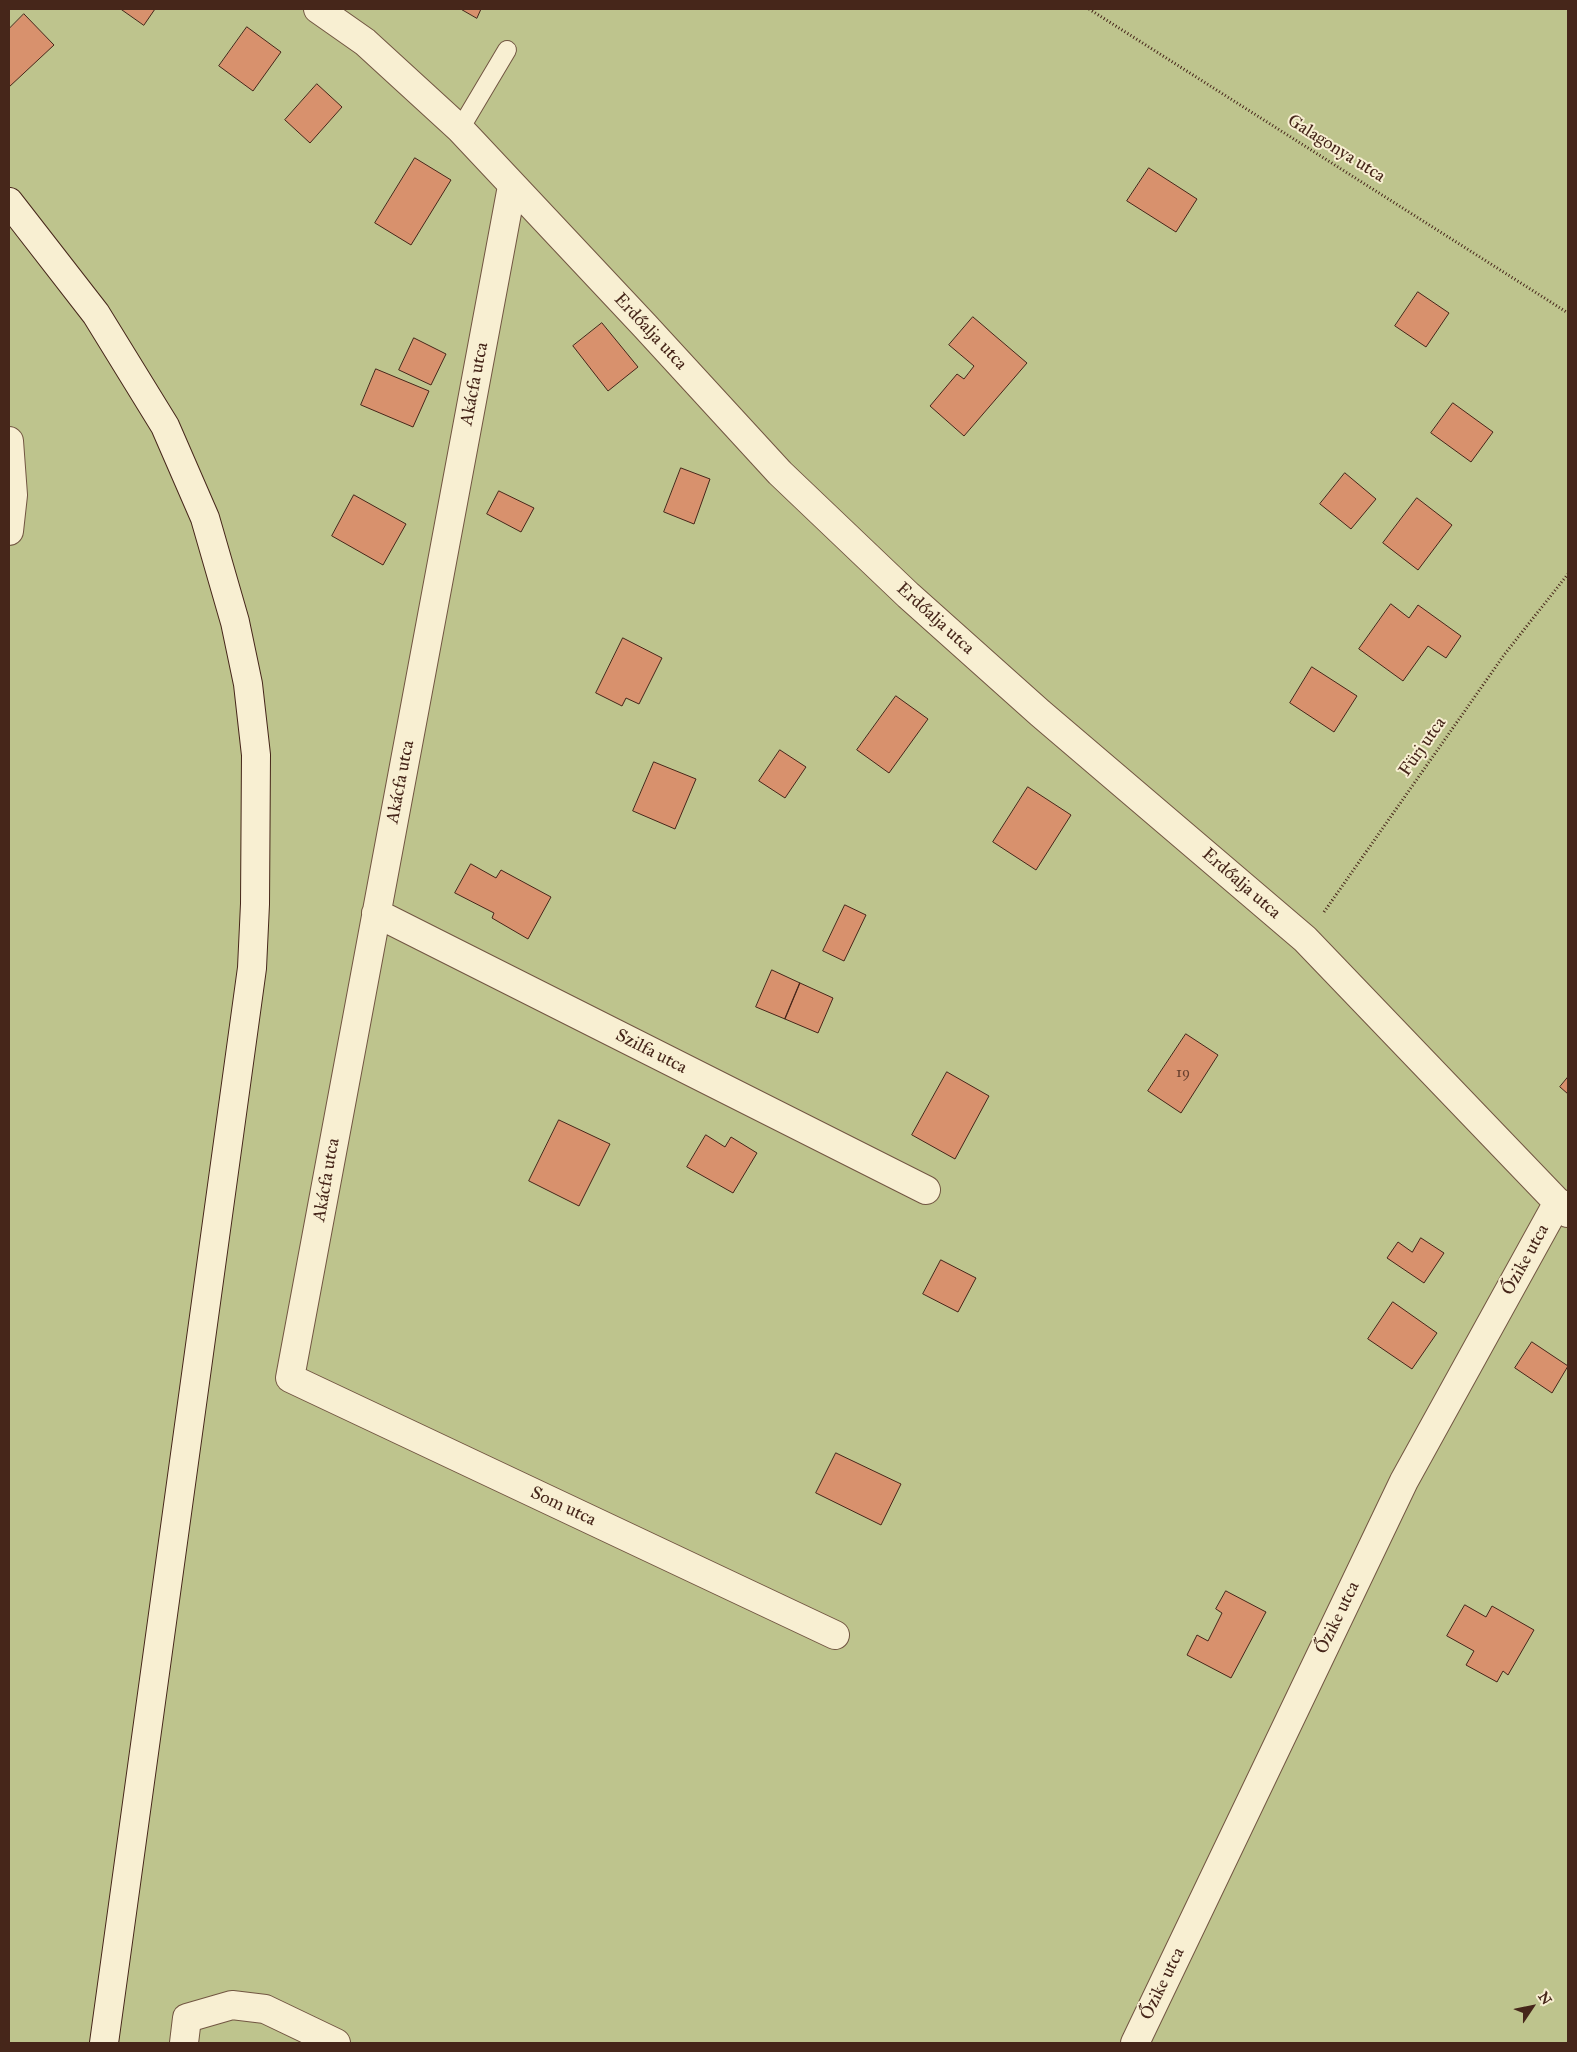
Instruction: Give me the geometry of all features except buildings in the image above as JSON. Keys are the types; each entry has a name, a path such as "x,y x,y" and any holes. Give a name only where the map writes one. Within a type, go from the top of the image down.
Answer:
{"street":[{"name":"Erdőalja utca","path":"318,9 365,42 460,129 645,326 780,474 908,595 1048,719 1305,939 1563,1208"},
{"name":"Akácfa utca","path":"290,1378 512,186"},
{"path":"9,202 96,314 165,426 205,518 235,622 248,684 256,755 255,904 252,968 104,2043"},
{"path":"9,441 13,495 9,531"},
{"name":"Szilfa utca","path":"376,913 926,1190"},
{"name":"Őzike utca","path":"1134,2043 1404,1481 1563,1208"},
{"name":"Som utca","path":"290,1378 835,1635"},
{"path":"185,2030 232,2005 265,2009 336,2043"}],"lane":[{"path":"460,129 507,50"}],"path":[{"name":"Galagonya utca","path":"1088,9 1568,313"},
{"name":"Fürj utca","path":"1305,939 1504,655 1568,574"}],"green space":[{"path":"9,9 1568,9 1568,2043 9,2043"}]}
